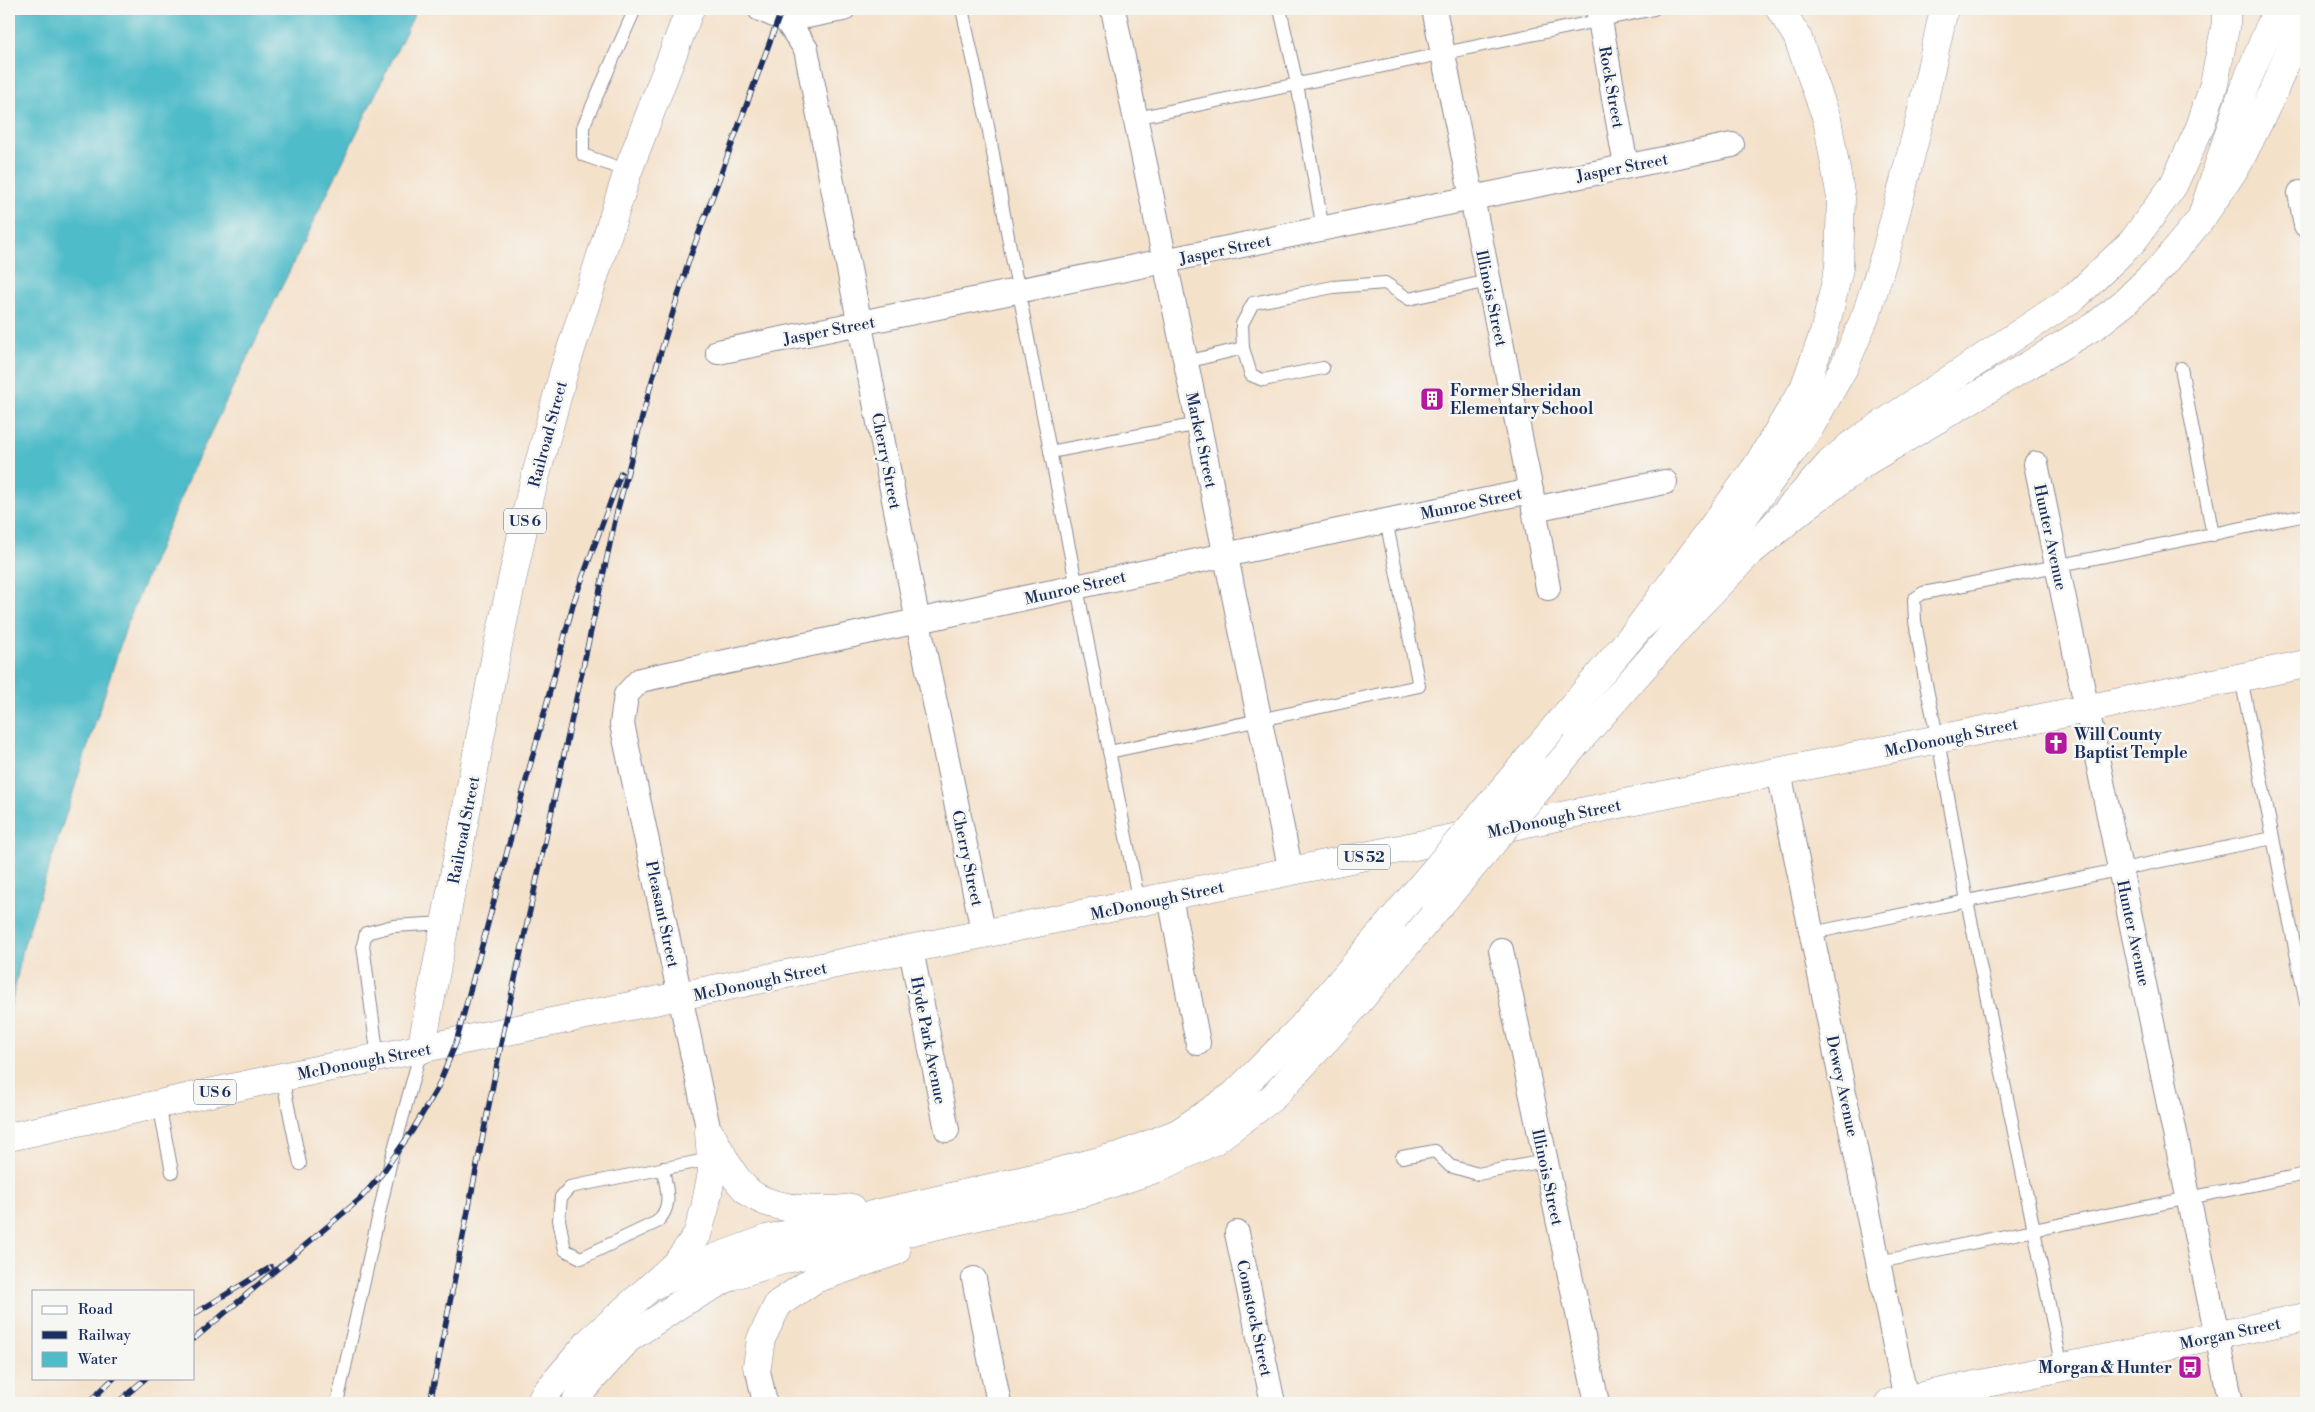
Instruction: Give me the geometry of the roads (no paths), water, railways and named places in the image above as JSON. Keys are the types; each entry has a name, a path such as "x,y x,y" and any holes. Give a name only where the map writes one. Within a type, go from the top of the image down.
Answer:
{"main road":[{"name":"Railroad Street","path":"421,1050 494,659 530,497 564,371 628,171 690,9"},
{"path":"652,1286 706,1261 767,1239 974,1192 1122,1155 1178,1132 1234,1095 1302,1027 1638,629 1757,466 1804,388 1824,333 1839,268 1841,198 1827,119 1797,36 1780,9"},
{"path":"1638,629 1680,590 1734,529 1810,427 1844,367 1867,312 1886,251 1944,9"},
{"path":"757,1366 761,1339 778,1304 815,1279 887,1253 1086,1192 1154,1169 1214,1141 1273,1096 1333,1032 1576,744 1694,611 1830,463 1851,445 2076,296 2133,241 2173,186 2200,127 2214,84 2226,23 2226,9"},
{"path":"2201,219 2242,93 2277,9"},
{"path":"1748,554 1805,507 1867,461 2096,325 2124,303 2162,266 2201,219 2238,164 2274,93 2306,9"},
{"name":"McDonough Street","path":"9,1137 282,1077 378,1059 2306,664"},
{"path":"710,1145 737,1179 755,1197 789,1208 844,1209 974,1192"},
{"path":"540,1403 545,1394 590,1341 677,1263 697,1235 711,1181 710,1145"},
{"path":"575,1403 583,1389 628,1339 680,1304 731,1276 786,1259 1086,1192"},
{"name":"Morgan Street","path":"1897,1401 2306,1317"}],"street":[{"path":"760,9 786,20 843,9"},
{"name":"Market Street","path":"1113,9 1290,872"},
{"name":"Illinois Street","path":"1434,9 1533,500 1548,588"},
{"name":"Rock Street","path":"1599,14 1626,166"},
{"name":"Cherry Street","path":"786,20 806,49 918,622 984,935"},
{"name":"Jasper Street","path":"718,352 1020,292 1471,197 1732,145"},
{"path":"2303,192 2306,225"},
{"name":"Hunter Avenue","path":"2036,464 2231,1403"},
{"name":"Munroe Street","path":"626,695 640,680 918,622 1225,553 1386,520 1665,482"},
{"name":"Pleasant Street","path":"626,695 622,724 710,1145"},
{"name":"Dewey Avenue","path":"1779,772 1879,1262 1897,1401"},
{"path":"1170,897 1198,1043"},
{"name":"Hyde Park Avenue","path":"911,950 947,1130"},
{"name":"Illinois Street","path":"1501,950 1544,1161 1597,1403"},
{"name":"Comstock Street","path":"1237,1233 1273,1403"},
{"path":"974,1279 999,1403"},
{"path":"757,1366 765,1403"}],"lane":[{"path":"628,171 584,155 583,128 635,9"},
{"path":"962,9 988,126 1076,587 1139,903"},
{"path":"1280,9 1297,84 1322,229"},
{"path":"1136,118 1442,53 1599,14 1654,9"},
{"path":"1323,368 1263,380 1251,376 1244,348 1242,324 1253,303 1333,287 1385,283 1409,299 1488,281"},
{"path":"1186,362 1244,348"},
{"path":"2181,368 2213,535"},
{"path":"1050,452 1199,424"},
{"path":"2062,1368 1967,901 1916,631 1914,599 1923,593 2306,515"},
{"path":"1109,752 1419,686 1386,520"},
{"path":"2241,678 2306,1003"},
{"path":"1812,933 2273,838"},
{"path":"378,1059 363,945 366,933 373,929 393,926 445,923"},
{"path":"338,1403 391,1160 421,1050"},
{"path":"282,1077 300,1164"},
{"path":"159,1104 172,1172"},
{"path":"663,1168 668,1201 666,1214 657,1222 581,1258 565,1250 560,1220 560,1196 570,1187 663,1168 710,1145"},
{"path":"1402,1157 1435,1151 1450,1166 1478,1174 1544,1161"},
{"path":"1879,1262 2306,1174"}],"water":[{"path":"9,9 417,9 190,475 128,621 24,945 9,1014"}],"railway":[{"path":"430,1403 503,1034 616,516 651,384 689,260 782,9"},
{"path":"195,1338 360,1199 381,1175 412,1131 437,1089 456,1043 574,601 621,473"},
{"path":"195,1313 271,1267"},
{"path":"88,1403 112,1380"},
{"path":"117,1403 144,1380"}],"place":[{"name":"Former Sheridan Elementary School","path":"1432,399"},
{"name":"Will County Baptist Temple","path":"2056,743"},
{"name":"Morgan & Hunter","path":"2190,1367"}]}
